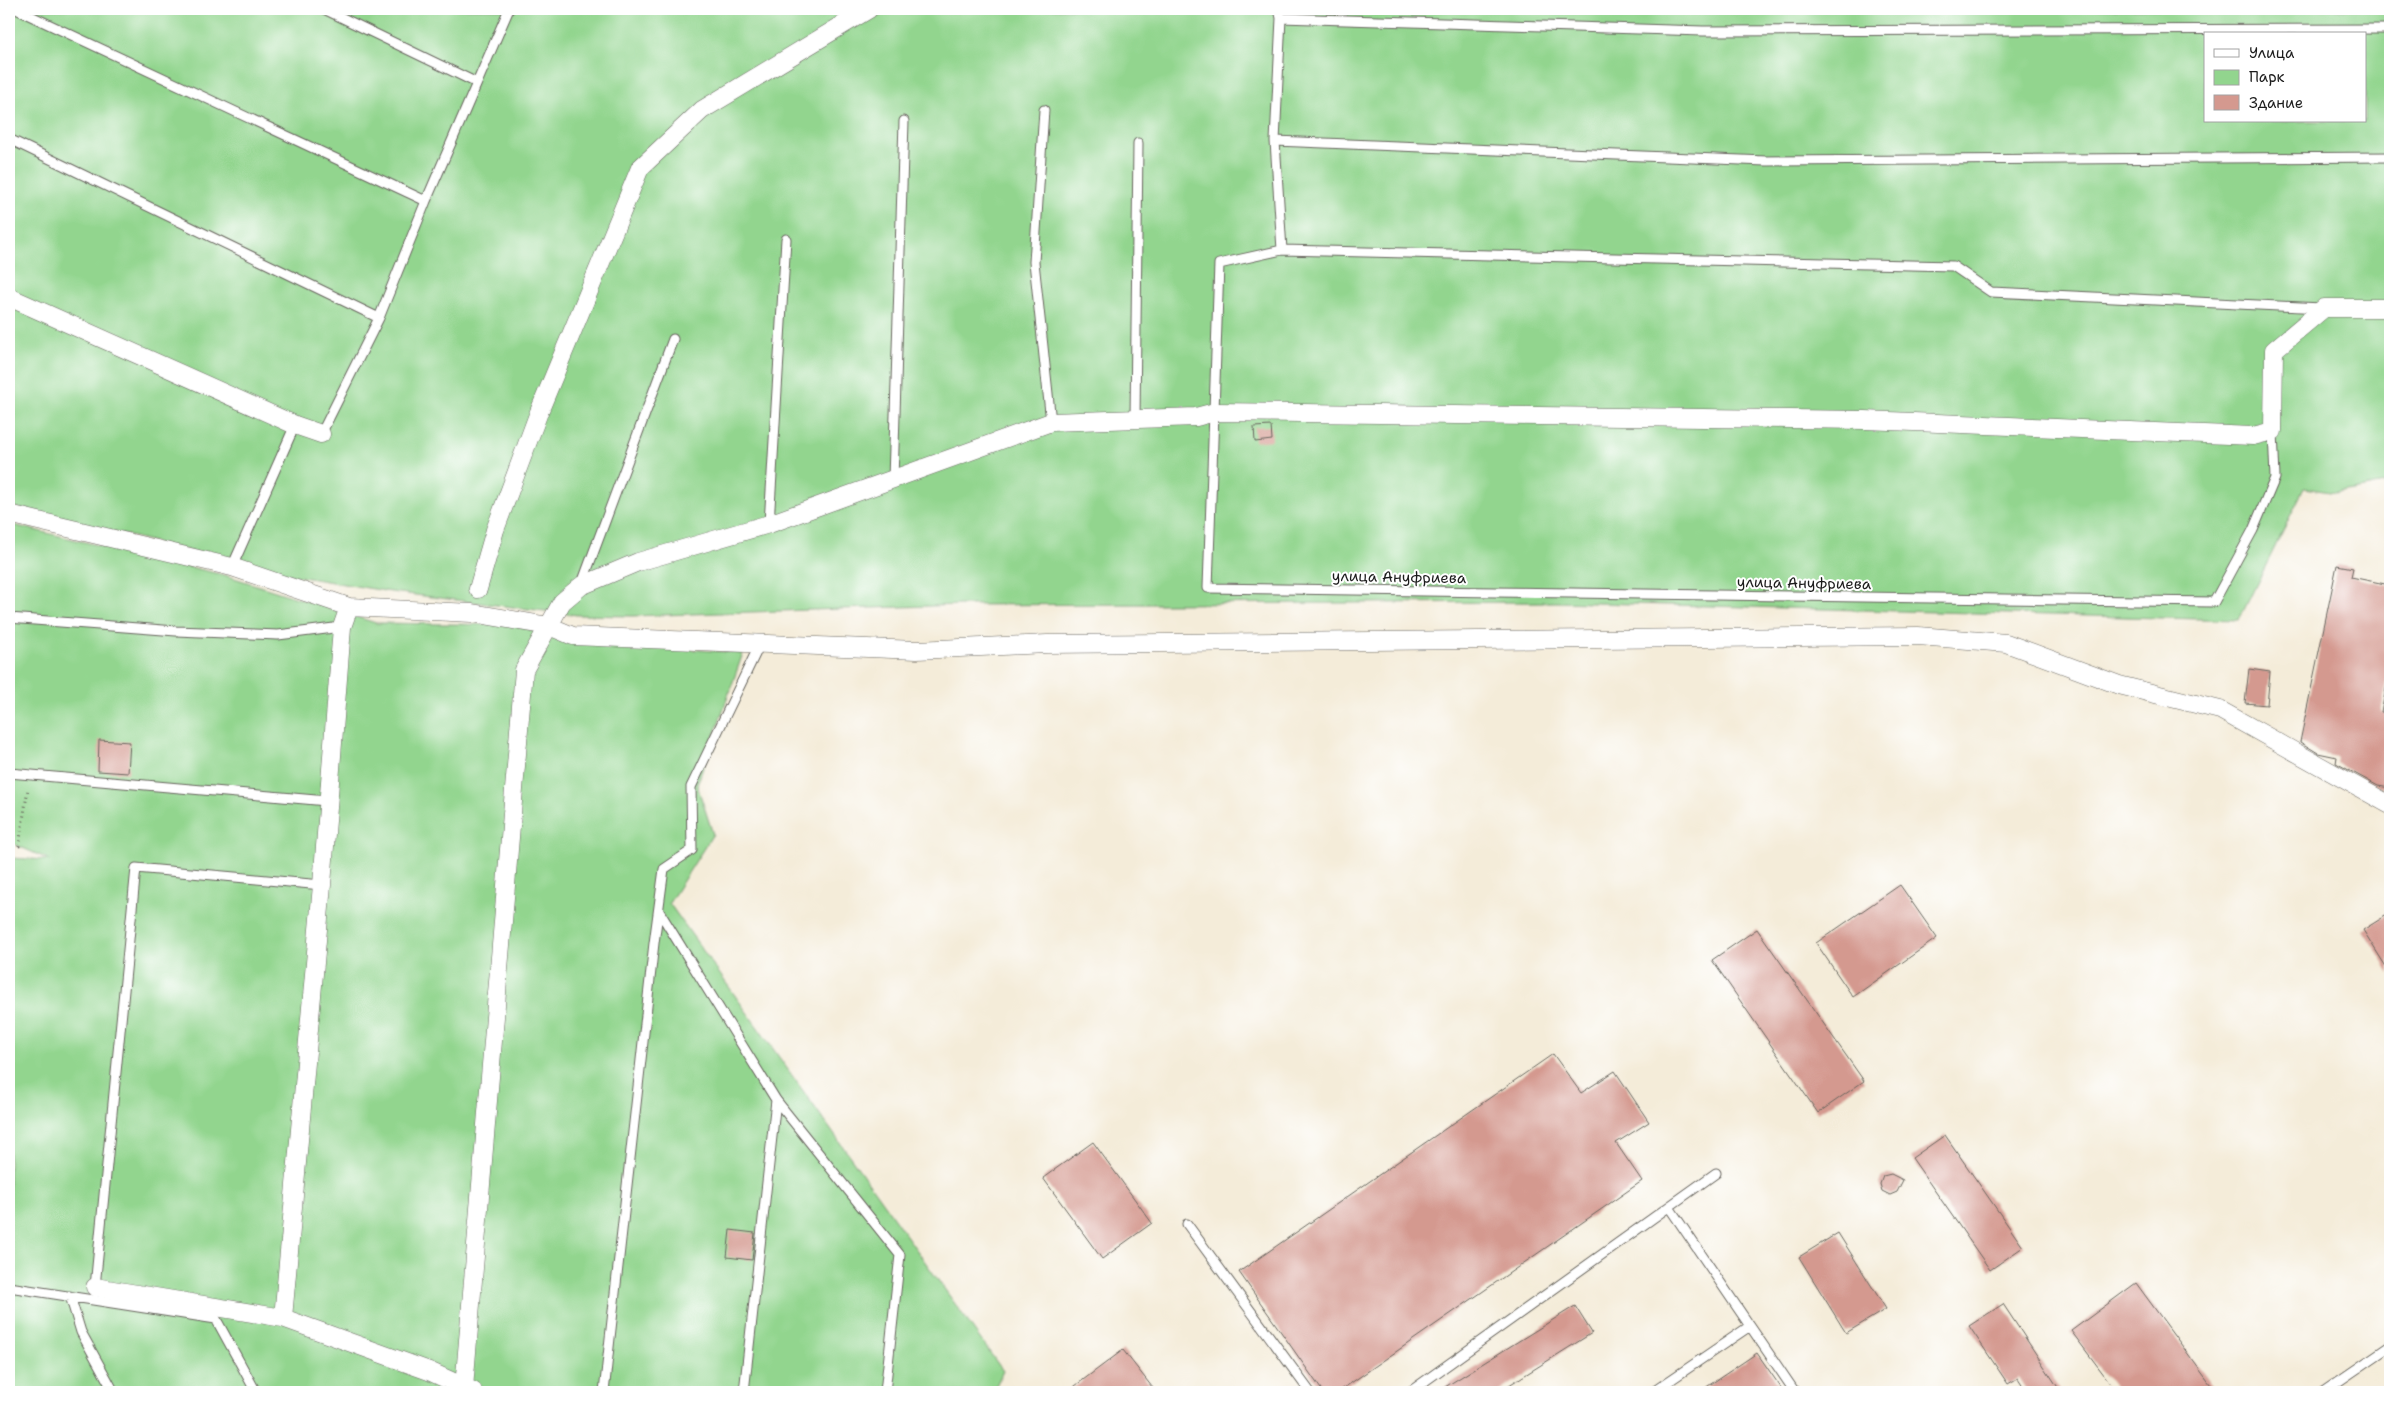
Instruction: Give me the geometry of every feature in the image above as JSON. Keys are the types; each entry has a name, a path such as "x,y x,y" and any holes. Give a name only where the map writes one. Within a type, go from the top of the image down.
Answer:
{"street":[{"path":"478,589 495,530 539,412 640,168 702,110 869,9"},
{"path":"9,297 295,425 321,434"},
{"path":"95,1287 283,1318 429,1371 469,1390 524,670 562,602 580,586 638,562 769,524 1051,422 1196,418 1215,412 1856,419 2253,436 2273,431 2274,350 2324,308 2390,308"},
{"path":"9,514 232,567 349,607 472,613 549,626 573,636 917,650 1047,644 1918,636 2006,643 2119,685 2220,710 2390,805"},
{"path":"283,1318 322,885 327,801 342,627 349,607"}],"lane":[{"path":"16,9 426,201"},
{"path":"324,9 477,83"},
{"path":"321,434 379,318 426,201 509,9"},
{"path":"1282,250 1274,141 1280,13 1703,32 2390,29"},
{"path":"1044,110 1034,262 1051,422"},
{"path":"893,480 904,122"},
{"path":"9,140 379,318"},
{"path":"1274,141 1766,161 2390,157"},
{"path":"1135,420 1138,143"},
{"path":"769,524 786,239"},
{"path":"1215,412 1219,264 1282,250 1953,266 1991,292 2324,308"},
{"path":"580,586 673,339"},
{"name":"улица Ануфриева","path":"1215,412 1208,588 2214,602 2254,530 2275,478 2273,431"},
{"path":"232,567 295,425"},
{"path":"9,618 176,631 278,635 342,627"},
{"path":"604,1392 664,869 692,850 692,787 760,644"},
{"path":"9,773 327,801"},
{"path":"95,1287 136,868 322,885"},
{"path":"659,911 776,1100 900,1255 885,1392"},
{"path":"744,1392 776,1100"},
{"path":"1411,1392 1716,1174"},
{"path":"1669,1207 1796,1392"},
{"path":"1187,1224 1310,1392"},
{"path":"9,1287 216,1319 256,1392"},
{"path":"70,1296 81,1332 114,1392"},
{"path":"1653,1392 1750,1326"},
{"path":"2323,1392 2390,1346"}],"path":[{"path":"9,848 19,846 30,776"}],"green space":[{"path":"9,9 2390,9 2390,483 2337,493 2304,488 2239,620 1556,602 960,605 632,616 577,615 391,592 279,573 9,506"},
{"path":"9,524 228,576 376,623 515,625 566,641 743,653 697,785 713,834 669,903 1003,1371 993,1392 9,1392 9,858 50,860 9,842"}],"building":[{"path":"1271,426 1272,440 1255,442 1254,427"},
{"path":"2337,565 2353,568 2351,577 2390,585 2390,670 2381,712 2390,713 2390,788 2378,786 2336,763 2337,757 2318,753 2300,742"},
{"path":"2249,669 2270,672 2267,705 2245,703"},
{"path":"99,740 130,742 128,773 98,771"},
{"path":"1900,885 1937,938 1853,997 1816,943"},
{"path":"2390,913 2390,973 2363,930"},
{"path":"1757,929 1864,1081 1818,1113 1712,960"},
{"path":"1553,1054 1581,1093 1615,1071 1649,1122 1616,1143 1642,1181 1338,1392 1323,1392 1239,1272"},
{"path":"1945,1135 2023,1247 1990,1270 1912,1158"},
{"path":"1093,1142 1152,1223 1102,1259 1043,1178"},
{"path":"1891,1174 1903,1180 1897,1192 1890,1195 1882,1191 1880,1184 1883,1176"},
{"path":"730,1230 755,1233 752,1260 727,1257"},
{"path":"1838,1233 1886,1309 1846,1333 1799,1257"},
{"path":"2136,1283 2216,1392 2117,1392 2071,1331"},
{"path":"2003,1304 2061,1392 2027,1392 2018,1378 2008,1384 1969,1326"},
{"path":"1575,1306 1592,1333 1498,1392 1437,1392"},
{"path":"1123,1350 1156,1392 1067,1392"},
{"path":"1757,1353 1784,1392 1699,1392"}]}
